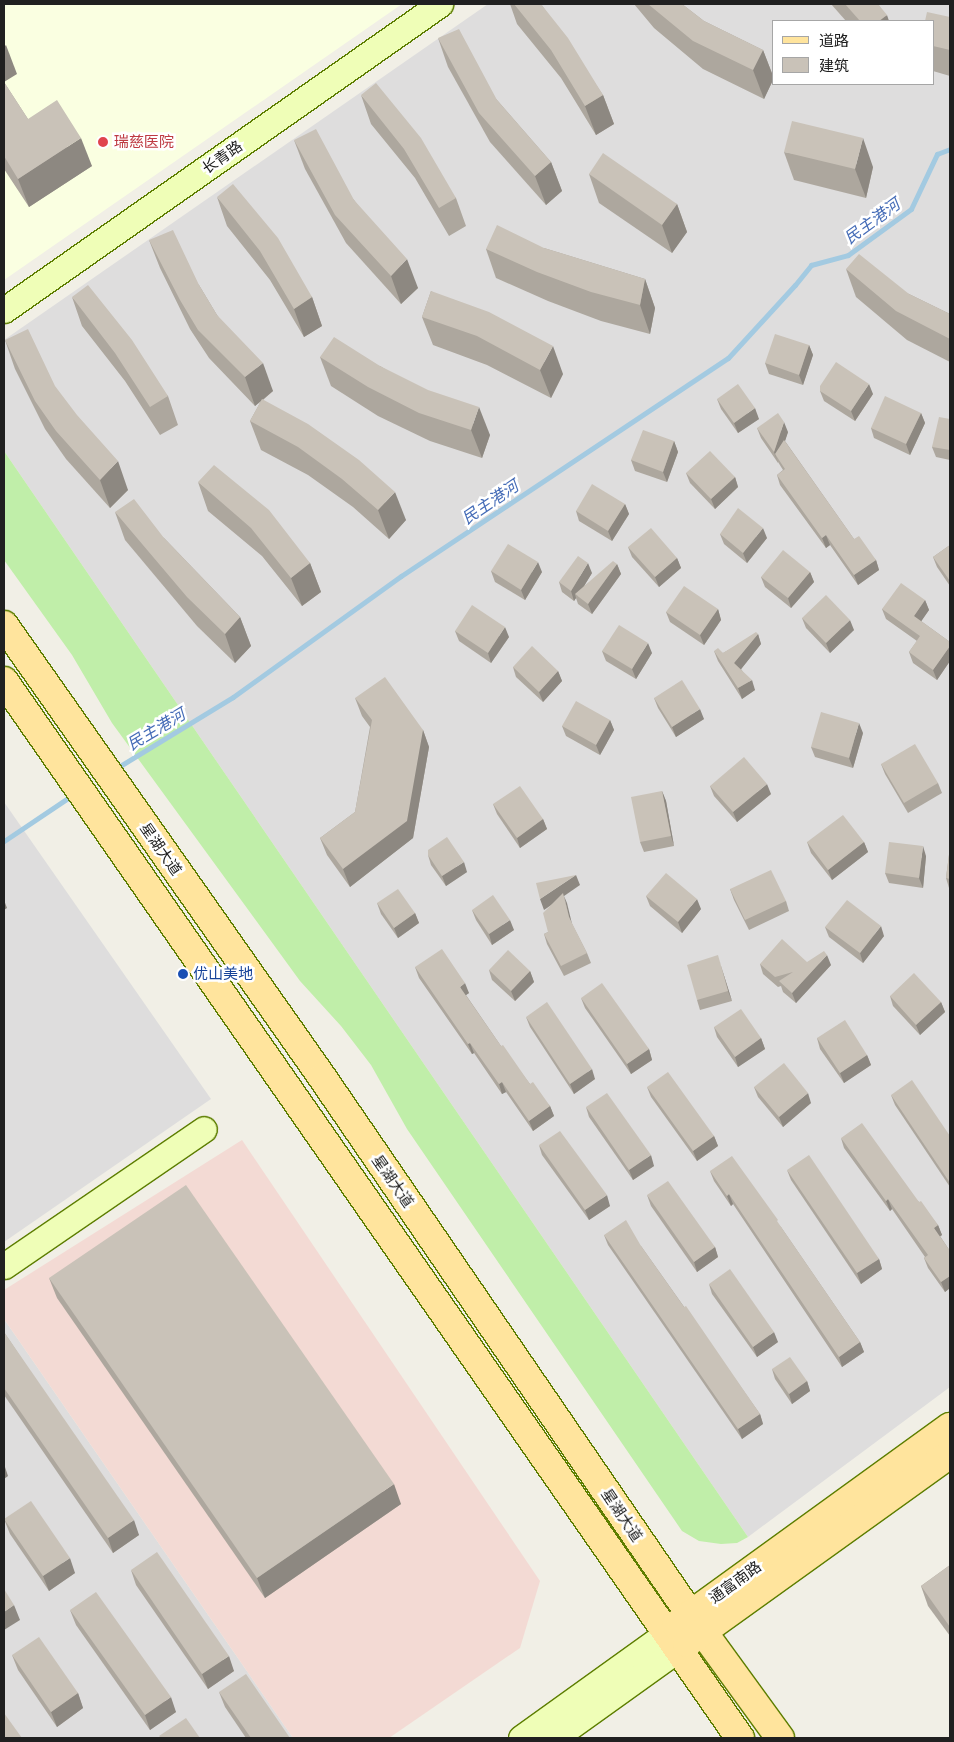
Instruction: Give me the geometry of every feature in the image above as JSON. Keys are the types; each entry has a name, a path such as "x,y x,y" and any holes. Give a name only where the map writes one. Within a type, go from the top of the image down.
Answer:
{"main road":[{"name":"星湖大道","path":"4,625 316,1069 697,1624 780,1738"},
{"name":"星湖大道","path":"4,681 740,1738"},
{"name":"通富南路","path":"697,1624 950,1427"},
{"name":"通富南路","path":"672,1641 950,1454"}],"street":[{"name":"长青路","path":"4,310 440,4"},
{"path":"4,1266 204,1129"},
{"name":"通富南路","path":"521,1738 672,1641"},
{"name":"通富南路","path":"554,1738 672,1641"}],"shaded area":[{"name":"瑞慈医院","path":"4,4 402,4 4,280"},
{"path":"488,4 950,4 950,1387 748,1537 4,451 4,340"},
{"path":"4,802 211,1099 4,1242"},
{"path":"242,1140 540,1581 520,1648 389,1738 293,1738 4,1319 4,1290"},
{"path":"4,1319 293,1738 4,1738"}],"green space":[{"path":"4,451 748,1537 737,1543 721,1544 699,1541 682,1531 407,1129 371,1065 341,1026 300,981 112,723 72,655 4,560"}],"building":[{"path":"514,4 541,4 568,38 603,95 585,106 551,50"},
{"path":"648,4 682,4 704,21 763,50 753,70 693,41"},
{"path":"845,4 878,4 887,15 880,20 859,20"},
{"path":"927,12 950,17 950,50 934,46 934,20 925,20"},
{"path":"459,29 497,100 551,162 535,176 479,113 438,38"},
{"path":"4,82 28,119 57,100 81,138 18,179 4,156"},
{"path":"376,83 421,138 456,198 439,208 404,149 361,95"},
{"path":"792,121 863,138 855,169 784,152"},
{"path":"316,129 354,200 407,259 391,276 335,215 294,140"},
{"path":"603,153 677,204 662,225 589,174"},
{"path":"233,184 278,238 312,297 294,309 260,251 217,197"},
{"path":"497,225 544,248 645,279 640,305 591,292 537,272 486,249"},
{"path":"173,230 199,285 217,315 263,363 245,377 198,330 149,240"},
{"path":"859,254 909,294 950,314 950,339 896,311 846,269"},
{"path":"88,285 132,340 168,396 150,407 115,353 72,297"},
{"path":"431,291 489,312 553,346 540,370 477,336 422,317"},
{"path":"28,329 55,386 77,415 118,461 100,480 56,431 35,401 5,340"},
{"path":"775,334 809,345 799,375 765,363"},
{"path":"334,337 380,366 428,390 479,407 471,430 419,413 368,387 320,357"},
{"path":"836,362 869,384 851,411 820,391 820,386"},
{"path":"738,384 755,408 734,423 717,399"},
{"path":"885,396 921,413 906,444 871,428"},
{"path":"262,399 308,424 359,460 395,492 378,510 342,479 298,447 250,421"},
{"path":"778,413 784,422 774,452 757,428"},
{"path":"939,417 950,419 950,450 932,447"},
{"path":"643,430 674,441 663,472 631,460"},
{"path":"784,440 854,539 859,536 876,560 854,575 826,535 822,538 777,475 785,469 775,454"},
{"path":"710,451 735,477 711,499 686,473"},
{"path":"214,465 269,510 310,563 291,578 251,528 198,482"},
{"path":"592,484 625,504 608,531 576,511"},
{"path":"134,499 164,538 240,617 225,634 187,597 115,512"},
{"path":"738,508 763,528 743,553 720,534"},
{"path":"651,528 677,558 655,577 628,547"},
{"path":"508,544 538,562 521,590 491,571"},
{"path":"950,545 950,581 933,557"},
{"path":"783,550 810,572 788,598 761,577"},
{"path":"578,556 588,563 571,591 559,582"},
{"path":"613,561 617,564 588,604 575,594"},
{"path":"901,583 925,600 914,616 950,642 950,646 933,670 909,652 920,636 882,609"},
{"path":"684,586 718,609 700,635 666,612"},
{"path":"826,595 850,620 826,643 802,618"},
{"path":"472,605 505,627 488,653 455,631"},
{"path":"619,625 648,643 632,669 602,651"},
{"path":"756,632 758,634 734,663 752,680 738,688 714,651 718,648 723,653"},
{"path":"532,646 558,671 539,692 513,667"},
{"path":"385,677 423,730 407,821 343,869 320,838 355,812 372,720 355,698"},
{"path":"682,680 700,709 672,727 654,698"},
{"path":"576,701 610,720 596,745 562,726"},
{"path":"821,712 859,723 849,758 811,747"},
{"path":"915,744 938,783 904,803 881,764"},
{"path":"744,757 767,784 733,812 710,786"},
{"path":"520,786 543,819 517,838 493,804"},
{"path":"662,791 671,836 640,842 631,797"},
{"path":"843,815 864,842 828,870 807,842"},
{"path":"447,837 464,862 442,876 428,855 428,850"},
{"path":"889,842 923,846 919,878 885,873"},
{"path":"950,847 950,879 946,878"},
{"path":"771,870 786,901 745,920 730,889"},
{"path":"666,873 697,899 678,922 646,896"},
{"path":"576,875 540,899 536,883"},
{"path":"398,889 415,913 394,928 377,903"},
{"path":"563,893 569,917 587,953 561,966 544,934 548,932 543,913"},
{"path":"493,895 510,920 489,934 472,910"},
{"path":"847,900 881,926 860,953 825,927"},
{"path":"782,939 807,962 824,951 827,955 792,993 779,981 793,972 775,977 760,964"},
{"path":"442,949 465,983 460,987 501,1046 503,1045 530,1084 533,1082 550,1106 529,1121 502,1082 499,1084 470,1043 468,1044 415,967"},
{"path":"508,950 530,971 511,991 489,970"},
{"path":"718,955 728,991 697,1000 687,965"},
{"path":"914,973 941,1002 916,1025 890,996"},
{"path":"602,983 649,1049 627,1064 581,998"},
{"path":"547,1002 592,1069 570,1084 526,1017"},
{"path":"741,1009 761,1038 735,1057 714,1027"},
{"path":"845,1020 867,1055 840,1073 817,1038"},
{"path":"784,1063 808,1093 779,1117 754,1087"},
{"path":"668,1072 714,1136 693,1151 647,1087"},
{"path":"912,1080 950,1136 950,1183 891,1095"},
{"path":"607,1093 651,1155 629,1170 586,1107"},
{"path":"862,1123 938,1225 934,1228 950,1251 950,1276 941,1282 924,1258 928,1255 841,1138"},
{"path":"560,1131 607,1195 585,1210 539,1145"},
{"path":"809,1155 879,1259 857,1273 787,1170"},
{"path":"732,1156 778,1220 860,1342 839,1357 729,1194 727,1196 710,1171"},
{"path":"668,1181 715,1247 694,1262 647,1195"},
{"path":"186,1185 394,1484 257,1578 49,1278"},
{"path":"626,1220 641,1246 684,1307 686,1306 760,1414 738,1429 604,1235"},
{"path":"730,1269 774,1332 753,1347 709,1284"},
{"path":"4,1332 134,1520 108,1538 4,1388"},
{"path":"790,1357 807,1381 789,1394 772,1369"},
{"path":"31,1501 70,1558 43,1576 4,1519"},
{"path":"157,1552 229,1656 202,1674 131,1570"},
{"path":"950,1565 950,1627 921,1586"},
{"path":"4,1589 14,1605 4,1612"},
{"path":"96,1592 171,1697 145,1715 70,1610"},
{"path":"39,1637 78,1693 51,1712 12,1655"},
{"path":"246,1674 290,1738 251,1738 219,1692"},
{"path":"4,1713 22,1738 4,1738"},
{"path":"186,1718 200,1738 161,1738 159,1736"}],"waterway":[{"name":"民主港河","path":"115,769 233,697 401,576 728,358 811,265 848,255 911,209 937,154 950,149"},
{"name":"民主港河","path":"4,841 74,794"}],"place":[{"name":"瑞慈医院","path":"103,142"},
{"name":"优山美地","path":"183,974"}]}
